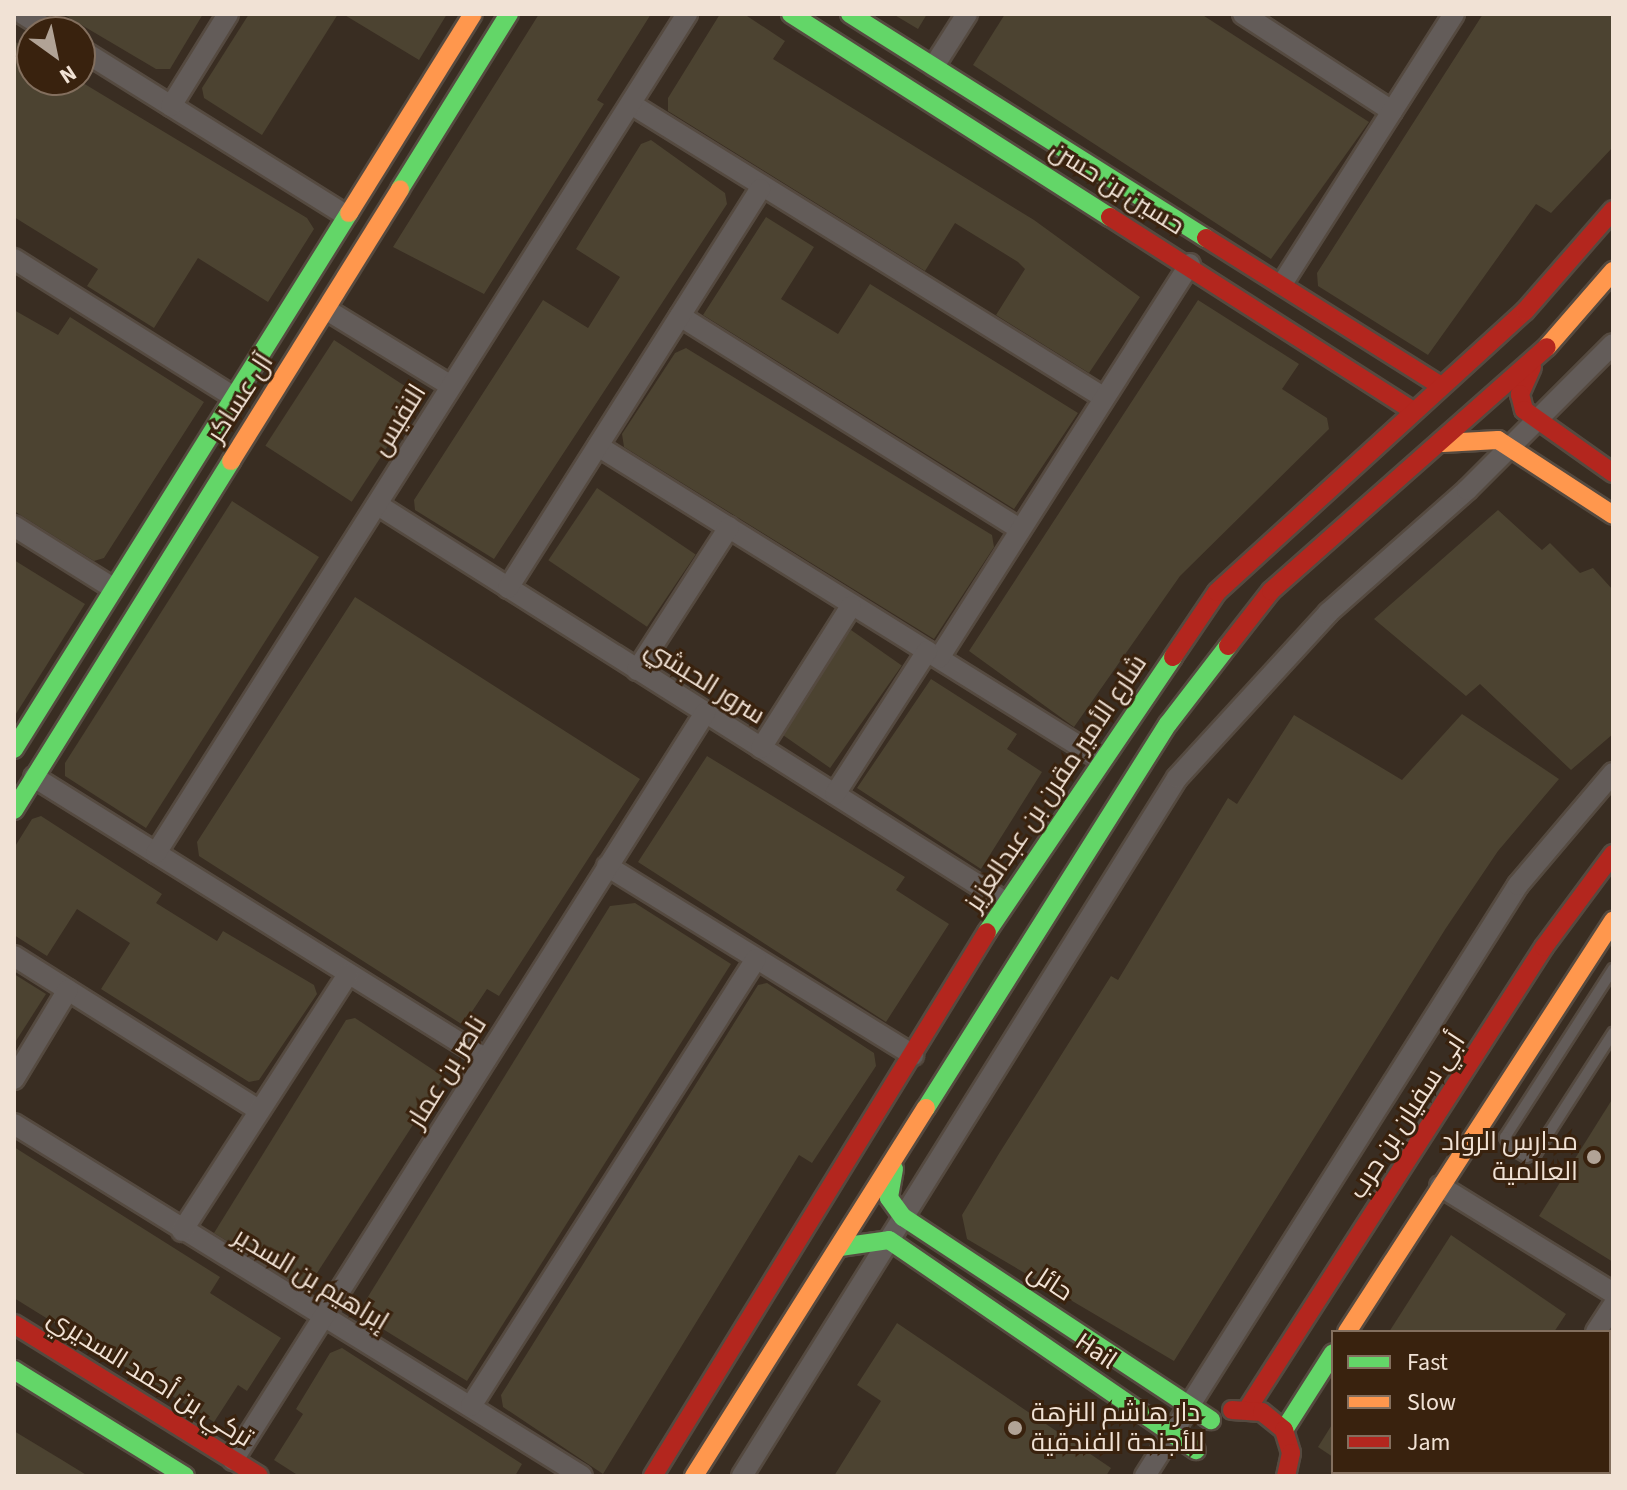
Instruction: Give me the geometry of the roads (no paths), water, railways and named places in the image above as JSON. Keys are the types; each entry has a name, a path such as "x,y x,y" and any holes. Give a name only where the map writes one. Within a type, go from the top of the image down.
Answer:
{"street":[{"path":"171,106 228,14"},
{"name":"آل عساكر","path":"14,749 473,14"},
{"name":"آل عساكر","path":"14,810 509,14"},
{"name":"النفيس","path":"156,853 687,14"},
{"name":"حسين بن حسن","path":"791,14 1190,264 1413,411"},
{"name":"حسين بن حسن","path":"850,14 1441,386"},
{"path":"934,66 967,14"},
{"path":"1243,14 1392,111"},
{"path":"1282,284 1454,14"},
{"path":"96,59 346,215"},
{"path":"631,104 760,189 1103,397"},
{"path":"508,588 760,189"},
{"name":"شارع الأمير مقرن بن عبدالعزيز","path":"653,1476 1005,902 1217,592 1295,517 1525,311 1613,210"},
{"path":"14,259 232,396"},
{"path":"835,794 1019,529 1190,264"},
{"path":"694,1476 840,1247 894,1169 1168,724 1271,591 1320,543 1443,443 1533,363 1613,271"},
{"path":"327,310 451,386"},
{"path":"680,316 1019,529"},
{"path":"742,1476 1177,778 1328,613 1510,448 1613,344"},
{"path":"1533,363 1520,394 1534,421 1613,473"},
{"path":"1443,443 1498,440 1613,515"},
{"path":"203,445 230,463"},
{"path":"598,446 1100,759"},
{"name":"سرور الحبشي","path":"378,505 1005,902"},
{"path":"1295,517 1320,543"},
{"path":"14,526 113,588"},
{"path":"637,670 729,527"},
{"path":"761,748 851,606"},
{"name":"ناصر بن عمار","path":"233,1460 705,713"},
{"path":"1145,1476 1518,885 1613,773"},
{"path":"34,777 486,1059"},
{"name":"أبي سفيان بن حرب","path":"1248,1408 1521,985 1613,854"},
{"path":"607,866 913,1055"},
{"path":"1348,1330 1613,921"},
{"path":"14,956 259,1110"},
{"path":"471,1406 756,959"},
{"path":"182,1231 348,974"},
{"path":"1521,985 1556,1007"},
{"path":"14,1079 68,990"},
{"name":"إبراهيم بن السدير","path":"14,1124 182,1231 582,1476"},
{"path":"894,1169 889,1198 903,1217"},
{"path":"1440,1186 1613,1293"},
{"name":"حائل","path":"903,1217 1211,1420"},
{"path":"840,1247 889,1240"},
{"name":"Hail","path":"889,1240 1172,1434 1196,1460 1211,1420"},
{"path":"943,1278 960,1254"},
{"path":"1597,1330 1613,1306"},
{"name":"تركي بن أحمد السديري","path":"14,1324 259,1476"},
{"path":"1308,1476 1288,1471 1284,1430 1331,1356"},
{"path":"15,1373 185,1476"},
{"path":"1211,1420 1248,1408 1284,1430"}],"lane":[{"path":"1613,969 1609,985 1505,1137 1509,1147 1526,1157 1536,1153 1613,1033"}],"place":[{"name":"مدارس الرواد العالمية","path":"1594,1157"},
{"name":"دار هاشم النزهة للأجنحة الفندقية","path":"1015,1428"}]}
